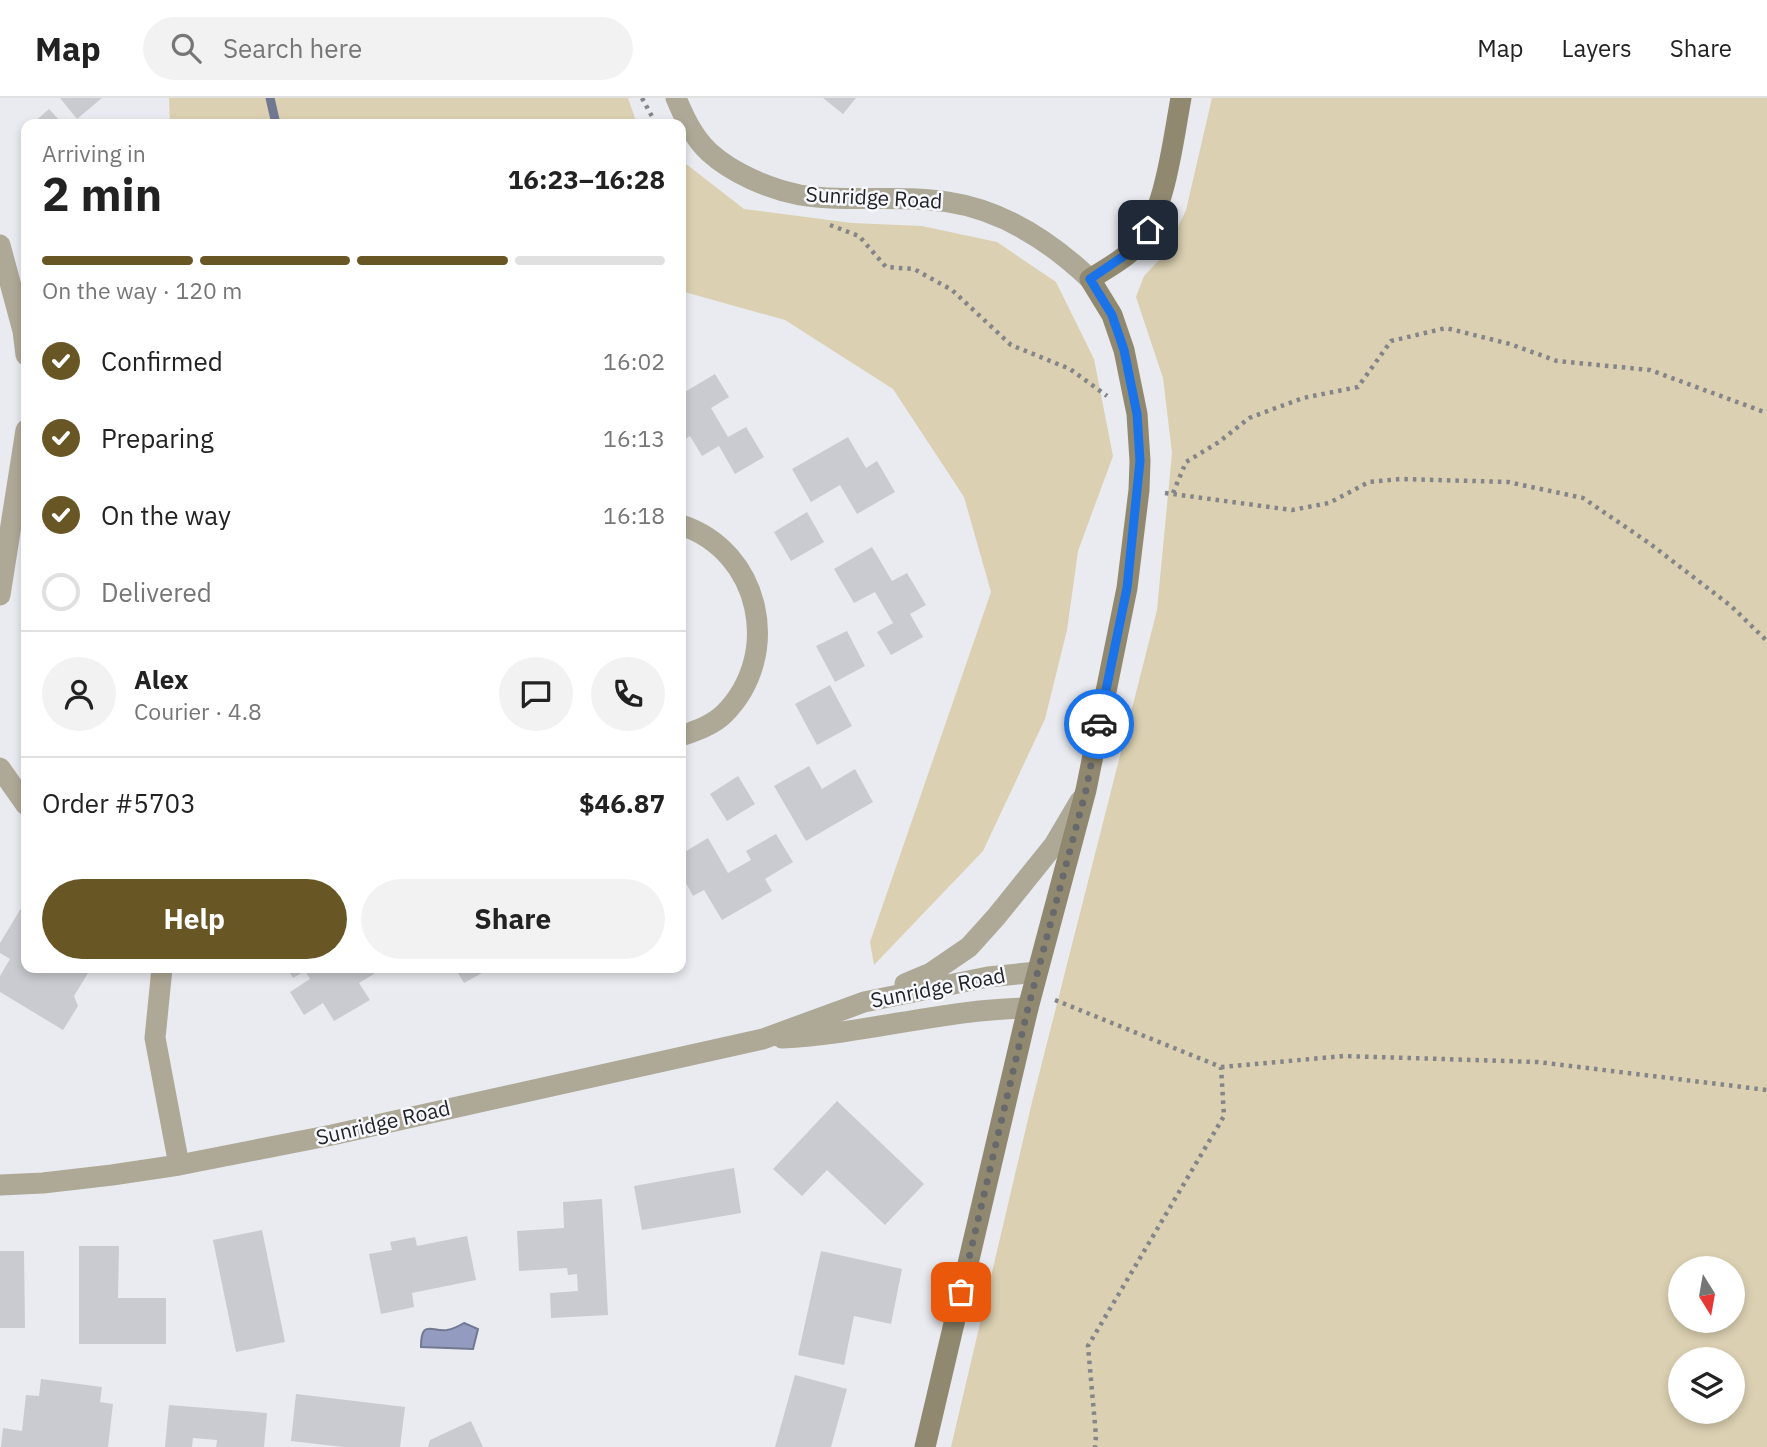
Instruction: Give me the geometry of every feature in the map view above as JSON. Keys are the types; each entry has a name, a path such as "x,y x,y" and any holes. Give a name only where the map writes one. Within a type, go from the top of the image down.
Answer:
{"street":[{"name":"Sunridge Road","path":"676,98 685,119"},
{"path":"1090,279 1134,249 1148,230 1157,210 1181,98"},
{"name":"Sunridge Road","path":"686,121 708,151 733,169 799,195 950,202 985,212 1044,240 1090,279 1112,315 1124,350 1137,414 1139,490 1127,588 1086,790 1032,990 994,1009 823,1036 762,1039"},
{"path":"0,245 21,324"},
{"path":"0,595 21,462"},
{"path":"686,527 717,543 735,562 753,600 757,655 751,675 741,693 722,716 686,734"},
{"path":"0,768 21,798"},
{"path":"864,1002 931,973 969,947 1054,845 1086,790"},
{"path":"162,973 155,1038 179,1165"},
{"name":"Sunridge Road","path":"0,1185 70,1180 179,1165 332,1135 762,1039 864,1002 988,977 1032,990"},
{"path":"925,1447 1032,990"}],"path":[{"path":"642,98 654,119"},
{"path":"828,224 859,236 886,267 914,269 951,290 1011,345 1070,369 1137,414"},
{"path":"1173,493 1186,462 1219,442 1249,418 1303,398 1358,387 1391,341 1446,328 1510,344 1557,361 1650,370 1767,413"},
{"path":"1139,490 1292,510 1329,503 1369,482 1400,480 1508,482 1583,498 1649,543 1731,606 1767,641"},
{"path":"1032,990 1222,1068 1344,1056 1538,1062 1767,1090"},
{"path":"1095,1447 1088,1346 1224,1116 1222,1068"}],"shaded area":[{"path":"169,98 628,98 635,119 170,119"},
{"path":"1212,98 1767,98 1767,1447 951,1447 1032,1102 1157,610 1172,453 1163,378 1136,297 1144,276 1165,254 1186,210"},
{"path":"686,164 744,209 852,223 922,226 997,242 1056,282 1094,359 1113,456 1078,551 1067,630 1045,719 983,851 874,965 870,942 991,592 964,497 893,389 785,320 686,292"}],"water":[{"path":"464,1323 478,1329 473,1349 421,1347 425,1330 447,1330"}],"building":[{"path":"60,98 102,98 77,119"},
{"path":"823,98 856,98 843,114"},
{"path":"49,109 58,119 38,119"},
{"path":"715,374 729,397 711,408 728,437 746,427 764,457 735,474 719,446 702,456 690,436 686,439 686,391"},
{"path":"848,437 866,468 877,461 895,492 857,514 840,485 811,502 792,469"},
{"path":"807,512 824,542 791,561 774,532"},
{"path":"872,547 892,581 907,573 926,605 910,614 923,637 891,655 877,632 893,623 875,592 854,603 834,569"},
{"path":"847,631 865,666 835,682 816,646"},
{"path":"830,685 852,726 817,745 795,704"},
{"path":"809,766 822,789 855,769 873,802 806,841 774,786"},
{"path":"738,776 755,804 727,821 710,794"},
{"path":"776,834 793,862 765,879 772,891 722,920 704,890 693,896 686,883 686,851 708,838 728,873 751,860 746,851"},
{"path":"21,908 21,973 88,973 74,996 78,1006 63,1030 0,992 0,976 10,959 0,953 0,943"},
{"path":"306,973 374,974 359,983 370,1000 334,1021 323,1003 304,1015 290,992 310,979"},
{"path":"458,973 482,973 464,983"},
{"path":"837,1101 924,1184 885,1225 827,1170 802,1196 773,1169"},
{"path":"734,1168 741,1213 642,1230 634,1186"},
{"path":"602,1199 608,1315 551,1318 550,1293 578,1291 577,1274 568,1275 567,1268 519,1271 517,1231 564,1228 563,1202"},
{"path":"262,1230 285,1342 236,1352 213,1240"},
{"path":"467,1236 476,1280 412,1293 414,1307 381,1314 369,1254 392,1250 390,1242 415,1237 417,1246"},
{"path":"79,1246 119,1246 118,1298 166,1298 166,1344 79,1344"},
{"path":"0,1251 24,1251 25,1328 0,1328"},
{"path":"821,1251 902,1269 891,1324 854,1316 844,1365 798,1355"},
{"path":"795,1375 847,1389 831,1447 775,1447"},
{"path":"41,1379 102,1387 100,1402 113,1404 108,1447 1,1447 3,1428 22,1431 26,1395 39,1396"},
{"path":"296,1394 405,1407 400,1447 343,1447 291,1441"},
{"path":"169,1405 267,1413 264,1447 216,1447 217,1440 193,1438 192,1447 165,1447"},
{"path":"471,1421 483,1447 428,1447 430,1440"}],"waterway":[{"path":"270,98 275,119"}],"way so far":[{"path":"961,1292 1028,1008 1086,790 1099,724"}],"route":[{"path":"1099,724 1127,588 1140,461 1137,414 1124,350 1112,315 1090,279 1134,249 1148,230"}]}
